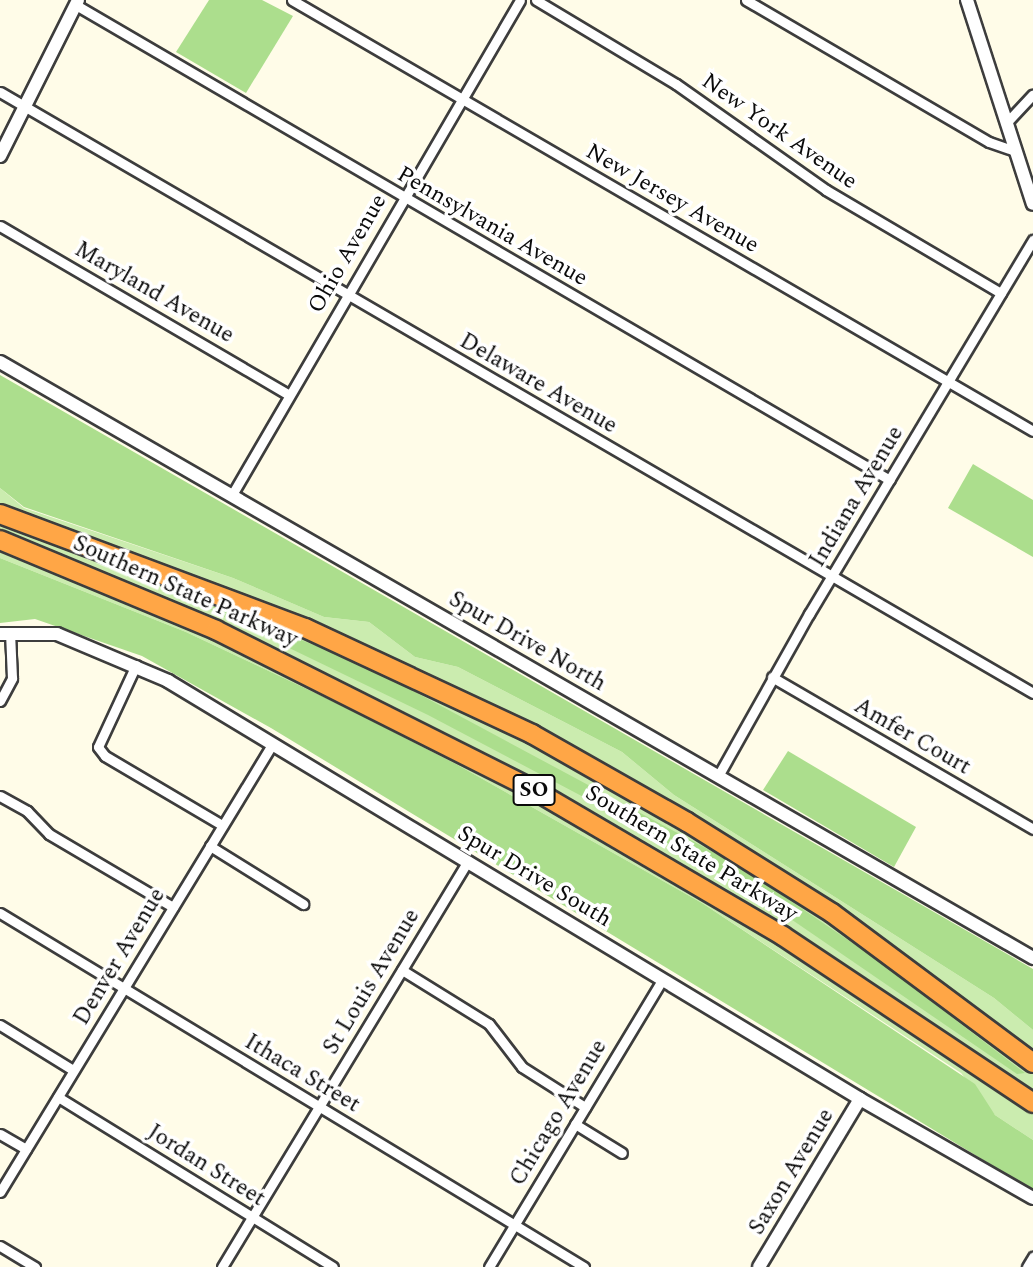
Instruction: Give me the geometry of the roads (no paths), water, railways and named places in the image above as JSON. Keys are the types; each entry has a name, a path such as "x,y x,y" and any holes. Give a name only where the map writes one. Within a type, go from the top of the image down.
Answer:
{"highway":[{"name":"Southern State Parkway","path":"0,514 305,628 532,734 687,822 821,906 1033,1063"},
{"name":"Southern State Parkway","path":"0,540 216,630 536,791 783,936 1033,1103"}],"street":[{"name":"New Jersey Avenue","path":"292,0 1033,431"},
{"name":"Ohio Avenue","path":"233,493 288,394 520,0"},
{"name":"New York Avenue","path":"536,0 676,84 826,190 1001,293"},
{"path":"746,0 989,142 1015,151"},
{"path":"967,0 1009,120 1015,151 1033,204"},
{"path":"0,156 77,3"},
{"name":"Pennsylvania Avenue","path":"77,3 403,198 890,480"},
{"name":"Delaware Avenue","path":"0,92 1033,693"},
{"path":"1009,120 1033,94"},
{"name":"Maryland Avenue","path":"0,226 288,394"},
{"name":"Indiana Avenue","path":"718,776 772,677 1033,240"},
{"name":"Spur Drive North","path":"0,362 233,493 1033,958"},
{"path":"0,701 12,678 5,633"},
{"name":"Spur Drive South","path":"5,633 57,634 136,665 273,743 860,1100 1033,1198"},
{"path":"136,665 99,737 98,747 105,756 222,825"},
{"name":"Amfer Court","path":"772,677 1033,829"},
{"name":"Denver Avenue","path":"0,1192 273,743"},
{"path":"0,796 27,811 49,834 173,907"},
{"path":"210,846 303,904"},
{"name":"St Louis Avenue","path":"222,1267 468,862"},
{"name":"Ithaca Street","path":"0,914 584,1267"},
{"path":"402,970 489,1024 522,1067 585,1107"},
{"name":"Chicago Avenue","path":"489,1267 663,979"},
{"path":"0,1025 74,1070"},
{"name":"Jordan Street","path":"58,1097 334,1267"},
{"name":"Saxon Avenue","path":"759,1267 860,1100"},
{"path":"575,1124 622,1153"},
{"path":"0,1134 26,1149"},
{"path":"0,1246 34,1267"},
{"path":"1027,1267 1033,1257"}]}
